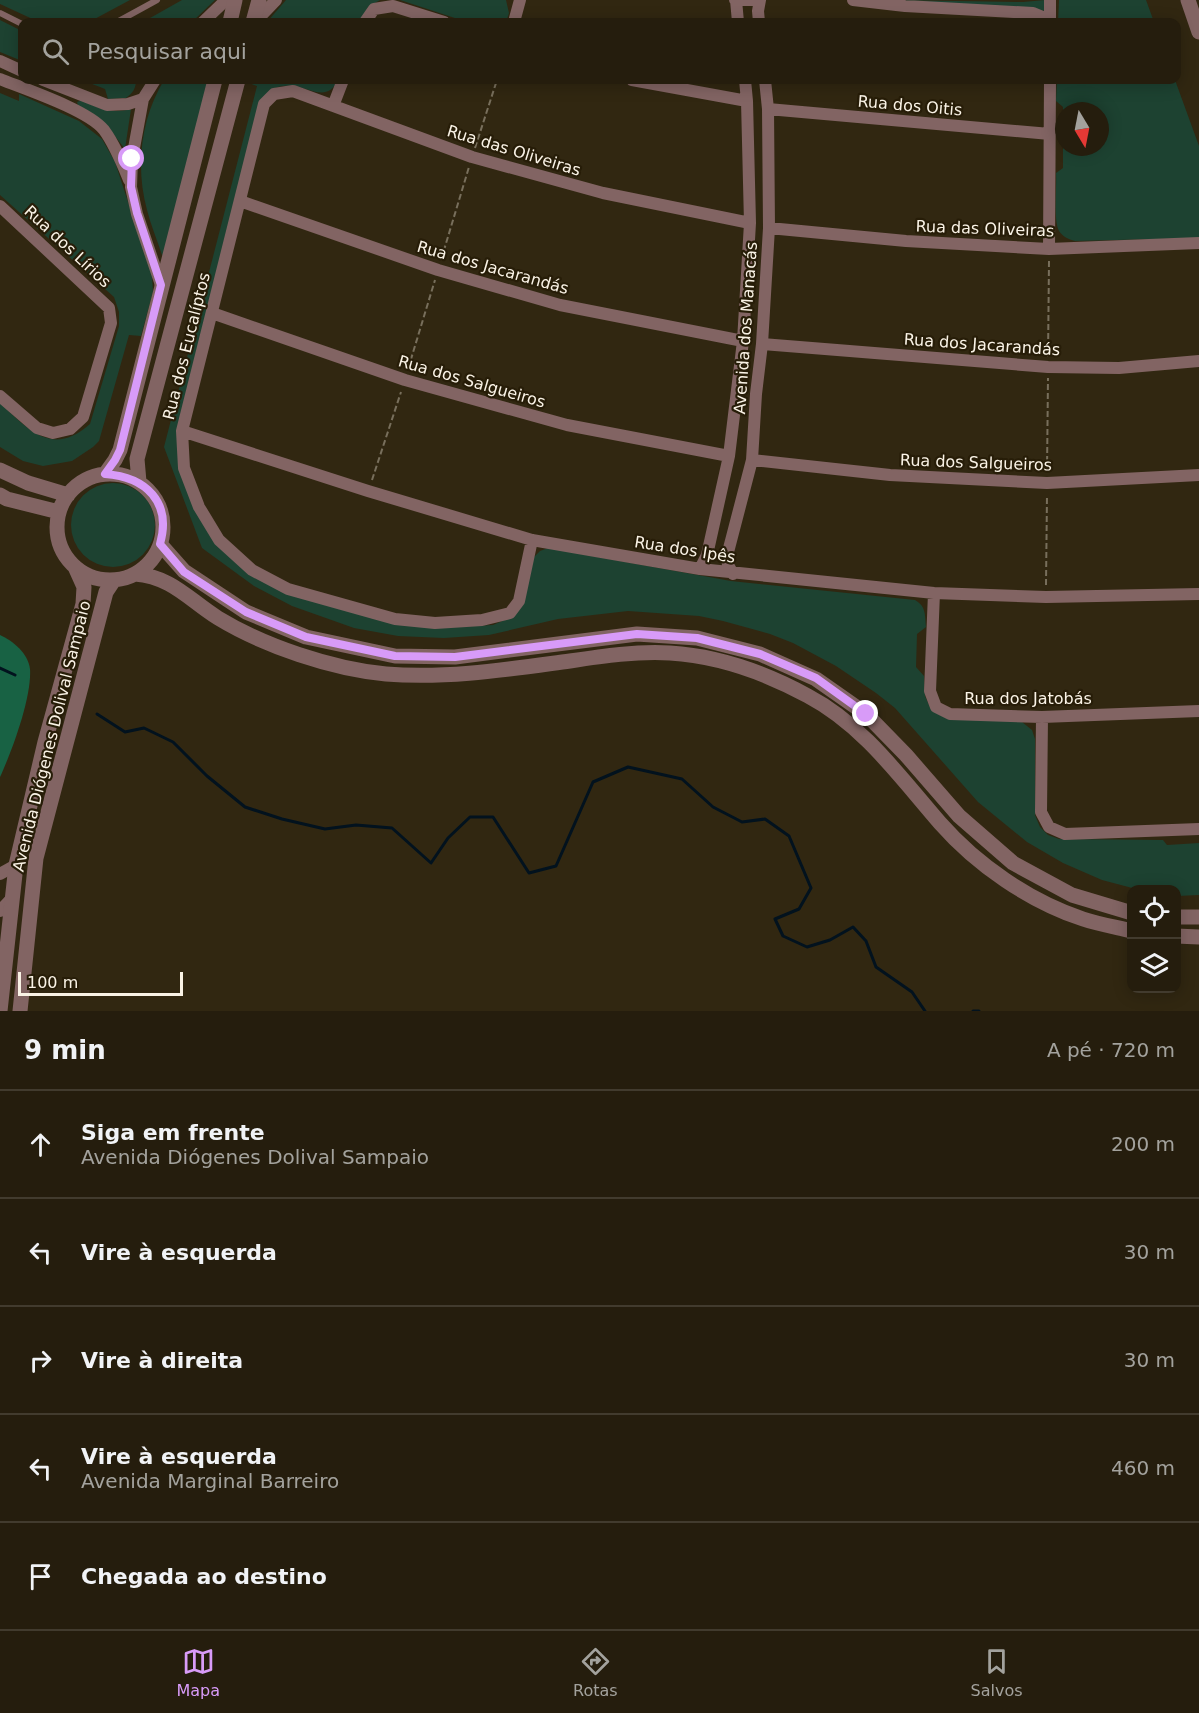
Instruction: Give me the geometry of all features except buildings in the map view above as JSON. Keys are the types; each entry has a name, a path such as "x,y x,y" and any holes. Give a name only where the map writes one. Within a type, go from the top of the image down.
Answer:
{"street":[{"path":"207,18 226,0"},
{"path":"231,18 236,0"},
{"path":"255,18 259,0"},
{"path":"258,18 276,0"},
{"path":"515,18 520,0"},
{"path":"738,18 736,0 752,0"},
{"path":"759,18 760,0"},
{"path":"853,0 905,6 1033,13 1044,18"},
{"path":"1050,0 1050,18"},
{"path":"1188,0 1199,32"},
{"path":"368,18 374,9 393,6 431,18"},
{"path":"0,61 18,69"},
{"path":"18,72 6,81 94,120 103,129 122,163 131,187 137,213 161,285"},
{"path":"52,84 107,105 128,104 144,99"},
{"path":"131,187 132,159 149,84"},
{"path":"105,474 120,450 214,84"},
{"path":"139,482 137,459 237,84"},
{"path":"333,106 341,84"},
{"path":"654,84 747,101"},
{"name":"Avenida dos Manacás","path":"700,569 707,555 729,456 743,341 750,223 745,84"},
{"name":"Avenida dos Manacás","path":"733,574 728,566 727,556 752,460 766,284 769,228 768,109 765,84"},
{"path":"1049,249 1050,84"},
{"name":"Rua das Oliveiras","path":"274,94 293,91 472,157 603,193 750,223"},
{"path":"67,108 73,93"},
{"name":"Rua dos Eucalíptos","path":"274,94 264,104 182,432 184,468 200,507 219,540 252,570 288,589 395,619 435,623 482,620 510,613 519,601 532,540"},
{"name":"Rua dos Oitis","path":"768,109 1050,134"},
{"path":"748,159 758,165 768,160"},
{"name":"Rua dos Jacarandás","path":"240,201 438,270 560,305 743,341"},
{"name":"Rua dos Lírios","path":"0,206 109,308 111,323 83,417 70,429 53,433 37,428 0,396"},
{"name":"Rua das Oliveiras","path":"769,228 906,242 1049,249 1199,243"},
{"path":"746,281 756,280 766,284"},
{"name":"Rua dos Salgueiros","path":"212,313 405,380 567,425 729,456"},
{"name":"Rua dos Jacarandás","path":"762,344 1048,367 1119,368 1199,361"},
{"path":"736,394 746,398 756,394"},
{"name":"Rua dos Ipês","path":"182,432 532,540 700,569 934,593 1046,597 1199,594"},
{"name":"Rua dos Salgueiros","path":"752,460 890,476 1047,483 1199,476"},
{"path":"0,470 28,483 68,495"},
{"path":"105,474 123,475 139,482 151,492 159,506 163,520 160,544 148,564 135,574 114,580 94,577 75,567 65,556 59,542 57,527 59,512 68,495 85,481 105,474"},
{"path":"0,495 7,499 59,512"},
{"path":"160,544 184,572 246,612 306,637 395,656 455,657 637,634 697,638 760,654 816,678 866,714 906,754 959,816 1013,863 1072,895 1127,912"},
{"name":"Avenida Diógenes Dolival Sampaio","path":"0,1011 16,865 45,742 83,604 84,587 75,567"},
{"path":"135,574 162,579 219,618 281,648 327,663 385,674 433,675 495,671 624,653 670,653 711,658 761,674 810,697 851,726 896,770 942,825 982,863 1035,899 1083,919 1127,930"},
{"name":"Avenida Diógenes Dolival Sampaio","path":"20,1011 36,858 106,592 114,580"},
{"name":"Rua dos Jatobás","path":"934,593 930,691 936,707 950,714 1042,717 1199,711"},
{"path":"1042,717 1041,812 1050,827 1065,834 1199,829"},
{"path":"0,874 16,865"},
{"path":"0,911 11,899"},
{"path":"1181,917 1199,917"},
{"path":"1181,936 1199,937"}],"lane":[{"path":"124,18 158,0"},
{"path":"0,13 18,22"}],"path":[{"path":"368,491 405,380 496,84"},
{"path":"1046,597 1049,249"}],"green space":[{"path":"0,0 130,0 96,18 30,18 0,4"},
{"path":"182,0 215,0 196,18 150,18"},
{"path":"286,0 380,0 368,7 364,18 270,18"},
{"path":"400,0 506,0 509,13 507,18 455,18"},
{"path":"896,0 1023,2 1045,0 1046,11"},
{"path":"1059,0 1146,0 1153,18 1058,18"},
{"path":"0,20 18,29 18,59 0,52"},
{"path":"92,84 135,84 134,90 126,98 108,99 105,89"},
{"path":"162,84 208,84 163,258 150,222 141,176 145,126"},
{"path":"252,84 335,84 326,92 291,86 281,86 271,90 180,418 197,509 250,574 436,628 493,625 507,619 533,558 540,551 548,548 731,581 915,600 923,608 926,627 917,634 916,667 924,676 925,696 930,707 1022,722 1032,730 1035,739 1035,815 1040,827 1048,835 1059,839 1163,840 1167,845 1199,843 1199,895 1181,896 1181,885 1127,887 1102,880 1063,863 1027,842 978,802 895,708 836,666 793,643 770,634 699,616 628,611 558,619 489,635 444,638 398,636 354,628 292,606 254,586 202,548 164,447 257,86"},
{"path":"1057,84 1176,84 1199,146 1199,238 1075,241 1068,239 1059,231 1056,219 1056,173 1063,168 1063,156 1109,156 1109,102 1057,102"},
{"path":"0,93 19,101 19,94 79,121 102,139 115,162 152,275 153,292 141,336 129,335 99,441 72,461 43,466 23,461 0,447 0,403 31,430 52,439 64,439 90,424 119,326 119,312 114,297 0,195"},
{"path":"82,100 105,110 131,109 125,149 107,126 95,115 78,105 77,102"},
{"path":"113,483 129,486 143,495 152,509 155,525 152,541 143,555 129,564 113,567 97,564 83,555 74,541 71,525 74,509 83,495 97,486"},
{"path":"0,635 19,648 26,658 29,663 30,681 25,709 0,777"}],"waterway":[{"path":"0,668 15,675"},
{"path":"97,714 125,732 144,728 173,742 207,776 245,807 325,829 356,825 392,828 431,863 448,838 470,817 493,817 529,873 556,866 593,782 628,767 682,779 713,807 742,822 765,819 789,836 811,888 799,909 775,919 783,936 807,947 830,940 853,927 866,941 876,967 912,992 925,1011"},
{"path":"973,1011 979,1011"}],"route":[{"path":"132,159 131,187 137,213 161,285 120,450 105,474 123,475 139,482 151,492 159,506 163,520 163,536 160,544 184,572 246,612 306,637 395,656 455,657 637,634 697,638 760,654 816,678 866,714"}]}
